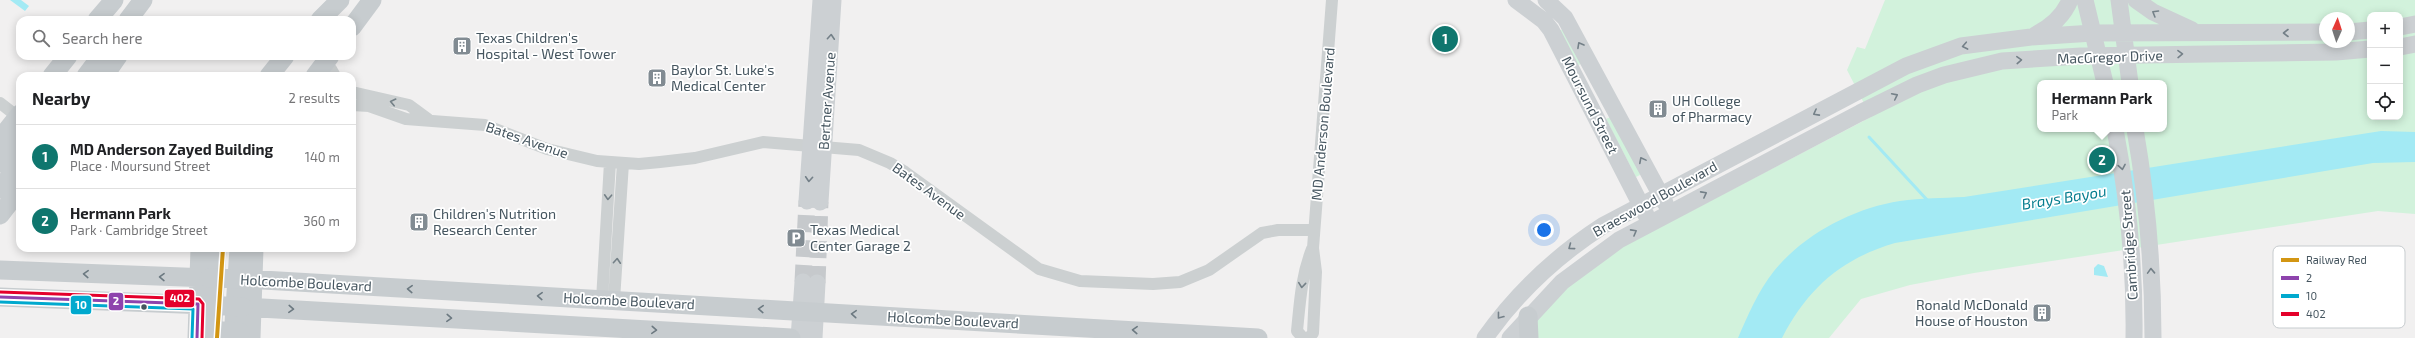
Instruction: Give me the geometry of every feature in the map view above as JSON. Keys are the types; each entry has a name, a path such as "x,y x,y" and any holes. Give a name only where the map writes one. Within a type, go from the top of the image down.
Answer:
{"main road":[{"path":"101,16 114,0"},
{"path":"113,16 125,0"},
{"path":"131,16 143,0"},
{"path":"142,16 151,0"},
{"path":"324,16 340,0"},
{"path":"328,16 340,0"},
{"name":"Bertner Avenue","path":"814,201 821,0"},
{"name":"Bertner Avenue","path":"817,147 833,0"},
{"name":"Moursund Street","path":"1516,0 1544,21 1551,30 1584,91 1650,222"},
{"path":"2031,37 2051,27 2066,10 2070,0"},
{"path":"2085,0 2104,80"},
{"path":"2119,0 2130,80"},
{"path":"2136,0 2176,25 2201,33"},
{"name":"Moursund Street","path":"1555,3 1565,18 1670,212"},
{"path":"356,22 369,4"},
{"path":"356,25 369,4"},
{"path":"2403,26 2415,24"},
{"path":"2355,31 2367,30"},
{"name":"MacGregor Drive","path":"1851,94 1906,66 1961,46 2031,37 2093,33 2319,32"},
{"path":"2403,46 2415,44"},
{"name":"MacGregor Drive","path":"1860,113 1917,85 1972,67 2002,62 2099,55 2329,53 2367,49"},
{"path":"55,72 65,60"},
{"path":"70,72 79,60"},
{"path":"89,72 98,60"},
{"path":"107,72 115,60"},
{"path":"272,72 282,60"},
{"path":"286,72 295,60"},
{"name":"Braeswood Boulevard","path":"1485,338 1520,292 1547,266 1573,245 1640,204 1851,94"},
{"name":"Braeswood Boulevard","path":"1510,338 1528,316 1562,282 1588,261 1650,222 1860,113"},
{"path":"0,139 16,120"},
{"name":"Cambridge Street","path":"2116,132 2125,180 2130,235 2134,338"},
{"name":"Cambridge Street","path":"2135,132 2143,178 2148,234 2153,330"},
{"path":"0,163 16,142"},
{"path":"0,190 16,168"},
{"path":"0,215 16,194"},
{"path":"201,252 204,278 202,305 204,336"},
{"path":"204,336 216,252"},
{"path":"238,252 242,336"},
{"path":"242,336 248,307 249,279 253,252"},
{"name":"Holcombe Boulevard","path":"0,270 249,279 808,311 979,330 1258,338"},
{"path":"799,338 808,311 810,282"},
{"path":"2133,286 2140,290 2143,297 2144,321 2153,330"},
{"name":"Holcombe Boulevard","path":"0,297 248,307 573,324 618,333 791,338"},
{"path":"573,324 595,318 608,300"},
{"path":"618,333 613,316 635,302"},
{"path":"808,311 814,338"},
{"path":"1528,316 1529,338"},
{"path":"204,336 242,336"}],"street":[{"name":"MD Anderson Boulevard","path":"1309,338 1313,333 1316,279 1312,248 1332,0"},
{"path":"1544,21 1555,3"},
{"name":"Bates Avenue","path":"356,93 408,105 428,119"},
{"path":"0,103 16,114"},
{"name":"Bates Avenue","path":"356,105 369,106 406,119 428,119 485,125 548,149 610,162 660,162 695,158 763,142 859,150 890,163 1039,269 1080,281 1153,284 1180,282 1209,270 1262,233 1278,230 1314,230"},
{"path":"608,300 610,162"},
{"path":"608,300 623,163"},
{"name":"MD Anderson Boulevard","path":"1304,338 1297,331 1303,271 1312,248"}],"green space":[{"path":"1885,0 2415,0 2415,214 2378,211 1974,273 1910,285 1861,299 1829,338 1534,338 1535,322 1571,284 1624,246 1871,117 1847,70 1857,47 1865,49"},
{"path":"1563,29 1584,63 1578,65 1559,31"},
{"path":"1612,116 1642,174 1636,177 1606,119"}],"water":[{"path":"10,0 21,0 29,6 25,11"},
{"name":"Brays Bayou","path":"2381,131 2415,132 2415,162 2373,163 1895,243 1858,258 1842,267 1828,278 1803,304 1782,338 1738,338 1763,287 1774,271 1800,245 1815,234 1848,216 1883,204 1900,201 1964,197"},
{"path":"2098,264 2104,266 2108,277 2094,275 2094,268"}],"waterway":[{"path":"1869,137 1929,202"}],"tunnel":[{"path":"803,282 807,201"},
{"path":"817,283 820,202"}],"rail line":[{"name":"Red","path":"217,338 223,252"}],"transit line":[{"name":"402","path":"0,292 199,299 203,304 202,338"},
{"name":"2","path":"0,297 198,304 197,338"},
{"name":"10","path":"0,302 193,309 192,338"}],"place":[{"name":"MD Anderson Zayed Building","path":"1445,39"},
{"name":"Texas Children's Hospital - West Tower","path":"462,46"},
{"name":"Baylor St. Luke's Medical Center","path":"657,78"},
{"name":"UH College of Pharmacy","path":"1658,109"},
{"name":"Hermann Park","path":"2102,160"},
{"name":"Children's Nutrition Research Center","path":"419,222"},
{"name":"Texas Medical Center Garage 2","path":"796,238"},
{"name":"Ronald McDonald House of Houston","path":"2042,313"}]}
